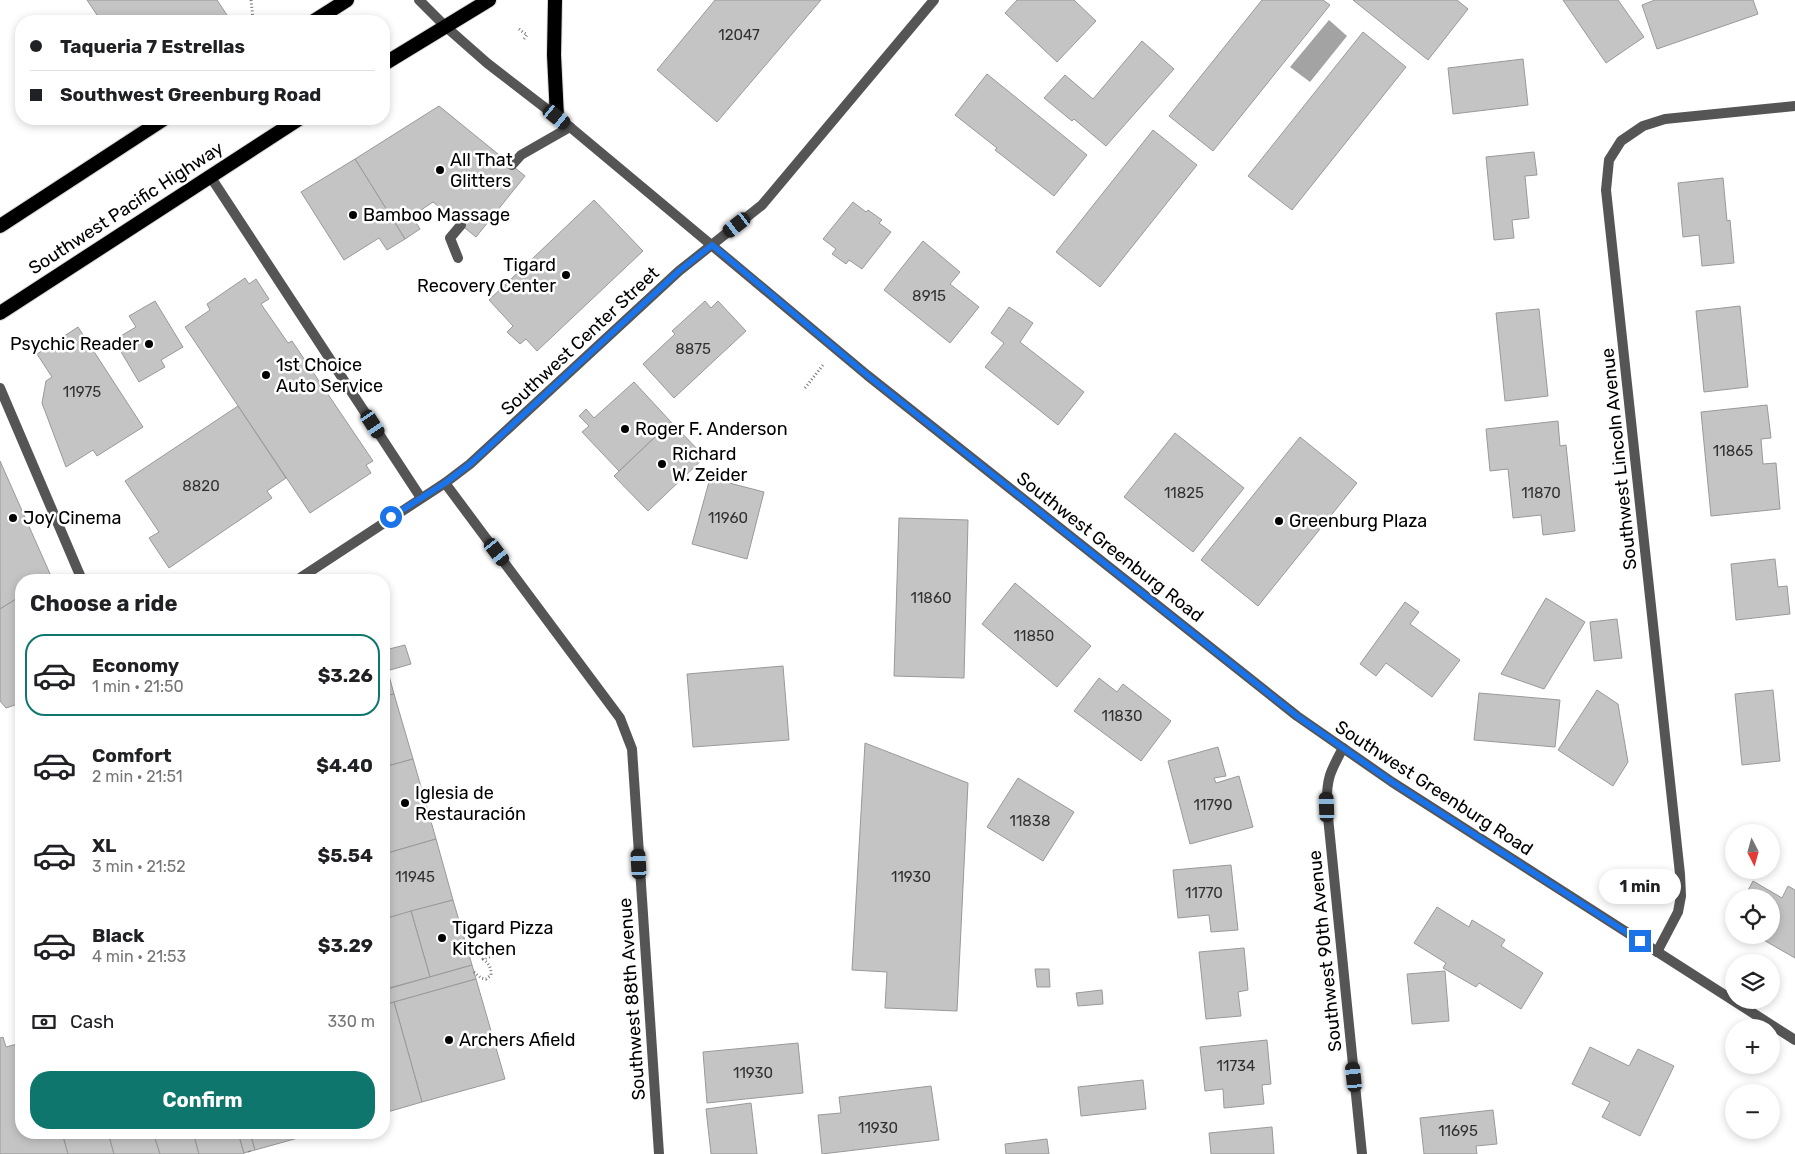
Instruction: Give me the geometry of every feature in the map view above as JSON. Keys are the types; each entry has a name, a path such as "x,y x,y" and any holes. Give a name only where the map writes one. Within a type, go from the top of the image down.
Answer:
{"highway":[{"path":"323,15 347,0"},
{"path":"390,60 489,0"},
{"path":"555,0 554,55 557,117"},
{"path":"0,226 155,125"},
{"name":"Southwest Pacific Highway","path":"0,313 290,125"}],"street":[{"name":"Southwest Greenburg Road","path":"419,0 487,63 570,127 867,375 1297,716 1392,782 1795,1040"},
{"name":"Southwest Center Street","path":"306,574 445,483 470,464 506,433 679,271 762,206 934,0"},
{"name":"Southwest Lincoln Avenue","path":"1657,952 1678,912 1681,896 1680,874 1606,190 1609,160 1621,141 1643,126 1665,119 1795,106"},
{"path":"512,165 521,155 570,127"},
{"path":"210,176 421,498"},
{"path":"458,258 450,238 461,225"},
{"path":"0,388 79,574"},
{"name":"Southwest 88th Avenue","path":"445,483 620,718 632,749 659,1154"},
{"name":"Southwest 90th Avenue","path":"1343,748 1328,776 1326,789 1362,1154"}],"path":[{"path":"252,0 253,15"},
{"path":"519,29 527,35 523,40"},
{"path":"474,972 480,978 486,979 491,975 491,969 483,959 508,950"}],"shaded area":[{"path":"1329,20 1347,36 1310,82 1290,67"}],"building":[{"path":"87,0 217,0 227,15 97,15"},
{"path":"715,0 821,0 717,122 657,70"},
{"path":"1017,0 1074,0 1096,21 1057,62 1005,13"},
{"path":"1262,0 1323,0 1330,5 1213,151 1169,116"},
{"path":"1353,0 1457,0 1468,9 1428,60"},
{"path":"1563,0 1618,0 1644,37 1606,63"},
{"path":"1655,0 1753,0 1758,14 1657,49 1642,5"},
{"path":"1363,32 1406,67 1292,210 1248,176"},
{"path":"1142,41 1174,69 1106,146 1074,119 1072,121 1044,98 1065,75 1093,99"},
{"path":"1523,59 1528,105 1453,114 1448,68"},
{"path":"987,74 1087,155 1054,196 995,150 997,148 955,115"},
{"name":"All That Glitters","path":"439,106 525,176 476,237 433,202 412,216 420,229 405,239 355,159"},
{"path":"1153,130 1197,165 1100,287 1056,252"},
{"path":"1534,152 1537,175 1525,176 1529,218 1512,220 1514,238 1494,240 1486,157"},
{"name":"Bamboo Massage","path":"355,159 405,239 387,250 379,238 344,260 301,192"},
{"path":"1723,178 1727,221 1730,220 1734,263 1702,266 1699,235 1683,237 1678,183"},
{"name":"Tigard Recovery Center","path":"594,200 643,251 537,351 526,339 520,344 507,332 513,326 489,300"},
{"path":"853,202 866,212 868,210 882,220 879,223 891,232 862,269 849,260 846,264 832,254 836,249 823,239"},
{"path":"923,241 960,272 950,284 979,307 950,343 884,290"},
{"name":"1st Choice Auto Service","path":"245,278 249,284 256,279 269,299 261,304 288,343 292,341 373,461 366,465 371,473 310,513 185,327 210,310 207,304"},
{"name":"Psychic Reader","path":"155,301 183,347 161,360 165,367 139,382 114,340 136,327 129,316"},
{"path":"705,301 711,308 718,301 746,331 674,398 643,364 675,334 672,331"},
{"path":"1740,306 1748,387 1704,392 1696,311"},
{"path":"1009,307 1033,323 1020,342 1084,392 1058,425 985,367 1004,343 991,333"},
{"path":"1539,309 1548,396 1505,401 1496,313"},
{"path":"78,327 143,427 97,456 93,450 66,467 42,403 46,381 52,377 37,354"},
{"name":"Roger F. Anderson","path":"634,382 671,422 619,471 582,432 589,426 579,416 586,409 594,418"},
{"path":"1767,405 1771,438 1761,439 1763,464 1776,463 1780,509 1711,516 1701,412"},
{"path":"238,406 286,478 267,491 272,498 169,568 149,538 159,532 125,481"},
{"path":"1558,421 1560,446 1566,445 1575,531 1543,535 1541,515 1513,518 1508,469 1490,471 1486,429"},
{"name":"Richard W. Zeider","path":"671,422 705,457 648,511 614,476"},
{"name":"Greenburg Plaza","path":"1175,433 1244,488 1193,552 1124,497"},
{"name":"Greenburg Plaza","path":"1300,437 1357,483 1258,606 1201,560"},
{"name":"Joy Cinema","path":"0,461 50,574 15,574 15,600 0,609"},
{"path":"710,478 764,492 747,559 692,544"},
{"path":"899,518 968,520 964,678 894,676"},
{"path":"1775,559 1778,587 1787,586 1790,614 1736,620 1731,564"},
{"path":"1015,583 1091,646 1057,687 982,624"},
{"path":"1546,598 1585,622 1544,689 1501,674"},
{"path":"15,600 15,705 6,708 0,701 0,609"},
{"path":"1405,602 1419,612 1410,624 1460,660 1432,697 1386,663 1376,676 1360,664"},
{"path":"1617,619 1622,658 1594,661 1590,622"},
{"path":"405,645 411,664 390,670 390,649"},
{"path":"783,666 789,740 693,747 687,674"},
{"path":"1099,678 1117,692 1123,684 1171,721 1141,761 1074,711"},
{"path":"390,679 394,694 390,695"},
{"path":"1597,690 1618,704 1628,762 1613,786 1558,750"},
{"path":"1773,690 1780,761 1742,765 1735,694"},
{"path":"1479,693 1560,700 1555,747 1474,740"},
{"path":"394,694 413,759 390,765 390,695"},
{"path":"865,743 968,783 957,1011 885,1008 887,972 852,970"},
{"path":"1218,747 1226,776 1214,778 1216,783 1239,776 1253,827 1190,844 1168,761"},
{"name":"Iglesia de Restauración","path":"413,759 436,839 390,852 390,765"},
{"path":"1018,778 1074,812 1043,861 987,827"},
{"path":"436,839 453,900 390,917 390,852"},
{"path":"1231,865 1238,930 1211,932 1209,915 1178,918 1173,870"},
{"path":"1753,881 1767,889 1749,889"},
{"path":"1788,886 1795,890 1795,958 1771,944 1780,944 1780,897 1782,898"},
{"name":"Tigard Pizza Kitchen","path":"453,900 472,965 430,977 411,911"},
{"path":"1437,907 1469,927 1472,920 1505,940 1501,946 1543,973 1521,1009 1479,983 1476,987 1443,968 1446,963 1414,943"},
{"path":"411,911 430,977 390,988 390,917"},
{"path":"1244,948 1248,990 1238,992 1241,1016 1206,1019 1199,952"},
{"path":"472,965 476,979 390,1003 390,988"},
{"path":"1035,969 1049,969 1050,987 1037,987"},
{"path":"1445,971 1449,1021 1412,1024 1407,974"},
{"name":"Archers Afield","path":"476,979 505,1079 422,1102 394,1002"},
{"path":"1102,990 1103,1004 1078,1006 1076,993"},
{"path":"394,1002 422,1102 390,1111 390,1003"},
{"path":"3,1037 6,1047 15,1045 15,1139 64,1139 68,1154 0,1154 0,1038"},
{"path":"1267,1040 1271,1084 1262,1085 1264,1104 1224,1108 1223,1089 1205,1091 1200,1047"},
{"path":"798,1043 803,1093 707,1103 703,1052"},
{"path":"1590,1047 1629,1066 1638,1049 1674,1066 1640,1136 1602,1117 1610,1102 1572,1084"},
{"path":"1143,1080 1146,1109 1081,1116 1078,1087"},
{"path":"931,1086 939,1140 822,1154 818,1115 841,1113 839,1097"},
{"path":"751,1103 757,1154 711,1154 706,1109"},
{"path":"1493,1110 1497,1144 1476,1146 1477,1154 1424,1154 1420,1118"},
{"path":"1272,1127 1274,1154 1211,1154 1209,1133"},
{"path":"64,1139 110,1139 114,1154 68,1154"},
{"path":"110,1139 155,1139 160,1154 114,1154"},
{"path":"155,1139 195,1139 199,1154 160,1154"},
{"path":"195,1139 240,1139 244,1154 199,1154"},
{"path":"240,1139 252,1139 255,1150 244,1153"},
{"path":"252,1139 294,1139 255,1150"},
{"path":"1047,1139 1049,1154 1006,1154 1005,1144"}],"place":[{"name":"All That Glitters","path":"440,170"},
{"name":"Bamboo Massage","path":"353,215"},
{"name":"Tigard Recovery Center","path":"566,275"},
{"name":"Psychic Reader","path":"149,344"},
{"name":"1st Choice Auto Service","path":"266,375"},
{"name":"Roger F. Anderson","path":"625,429"},
{"name":"Richard W. Zeider","path":"662,464"},
{"name":"Joy Cinema","path":"13,518"},
{"name":"Greenburg Plaza","path":"1279,521"},
{"name":"Iglesia de Restauración","path":"405,803"},
{"name":"Tigard Pizza Kitchen","path":"442,938"},
{"name":"Archers Afield","path":"449,1040"}],"route":[{"path":"391,517 445,483 470,464 506,433 679,271 712,245 867,375 1297,716 1392,782 1640,941"}]}
